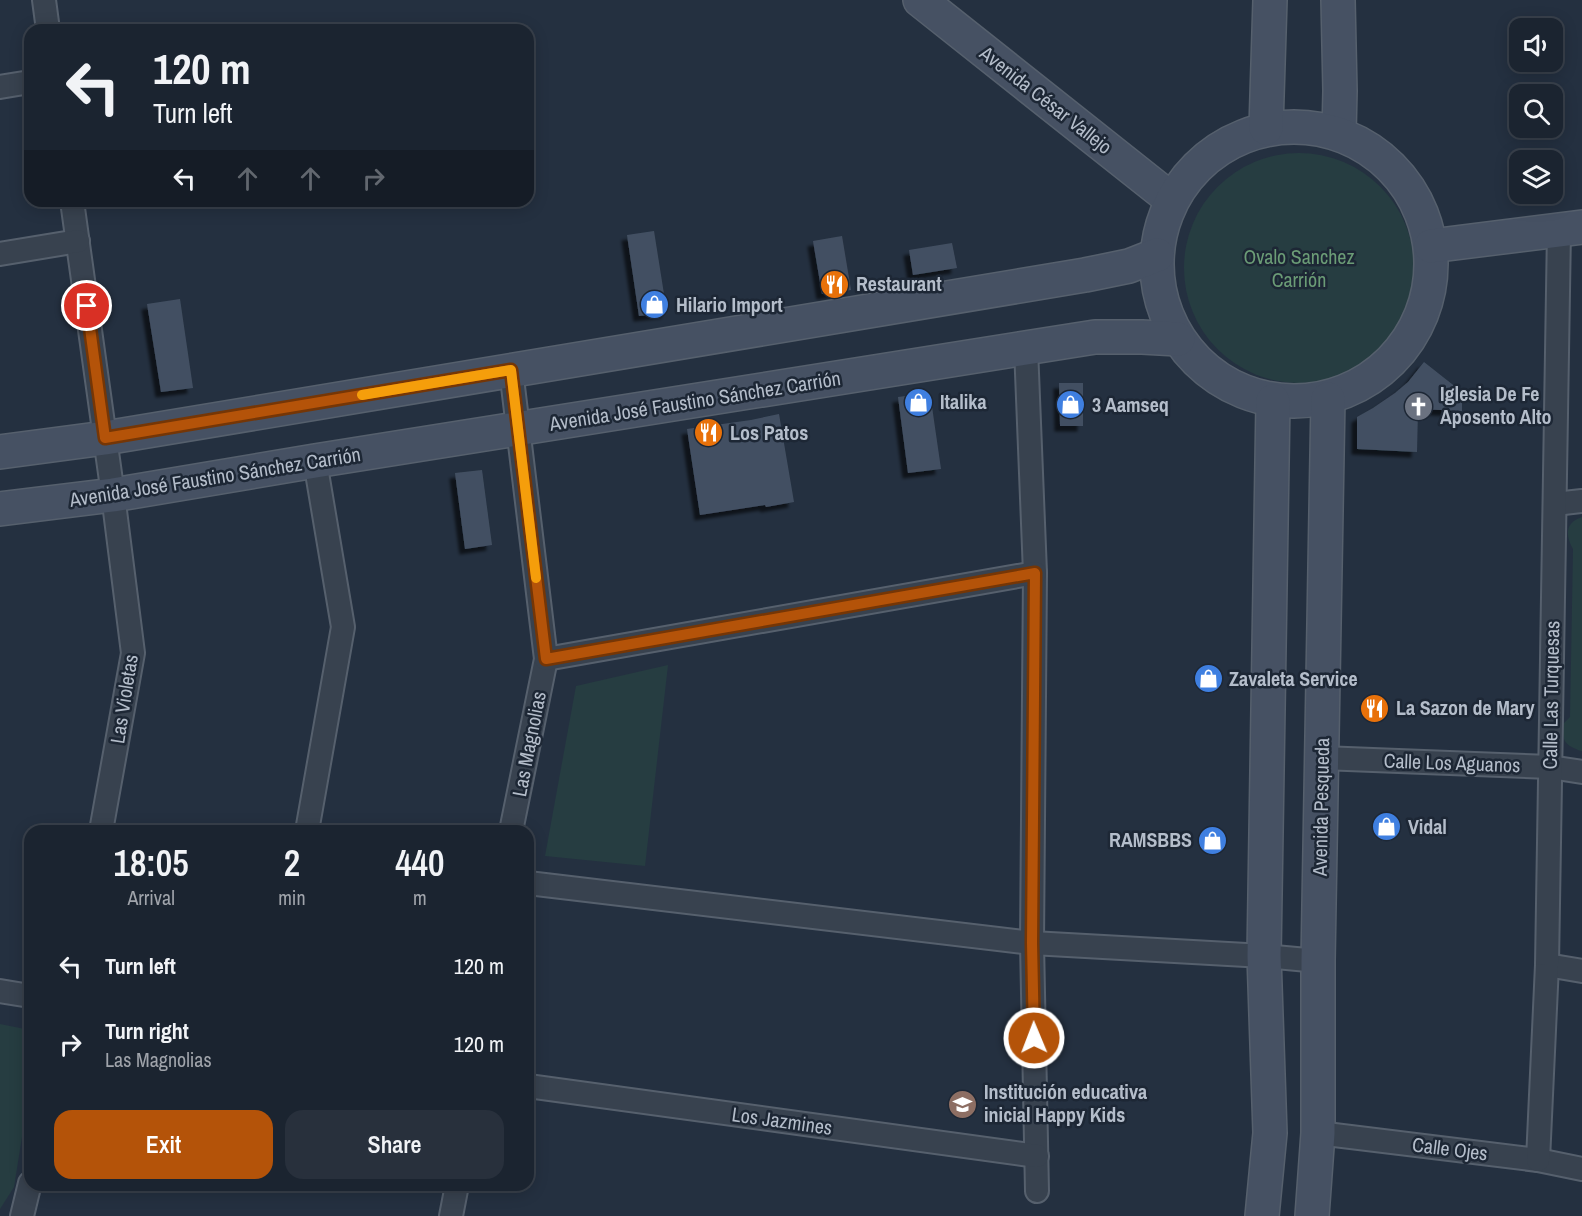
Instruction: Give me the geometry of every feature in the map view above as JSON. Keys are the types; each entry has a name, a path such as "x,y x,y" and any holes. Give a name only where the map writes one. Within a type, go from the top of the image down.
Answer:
{"main road":[{"name":"Avenida César Vallejo","path":"920,0 1172,200"},
{"path":"1266,128 1270,0"},
{"path":"1338,0 1339,133"},
{"path":"1303,126 1339,133 1366,147 1390,165 1410,189 1423,216 1431,246 1430,287 1418,325 1413,333 1396,358 1365,383 1328,399 1300,402 1273,401 1245,393 1219,380 1197,361 1178,339 1165,313 1158,284 1157,255 1161,227 1172,200 1195,167 1228,142 1266,128 1303,126"},
{"path":"1431,246 1571,228"},
{"path":"0,452 105,438 1085,275 1129,266 1157,255"},
{"name":"Avenida José Faustino Sánchez Carrión","path":"0,509 114,495 1095,337 1178,339"},
{"name":"Avenida Pesqueda","path":"1312,1216 1318,1133 1318,961 1328,399"},
{"path":"1262,1216 1270,1133 1264,956 1273,401"}],"street":[{"path":"44,0 47,24"},
{"path":"0,87 24,83"},
{"name":"Las Violetas","path":"73,207 114,495 133,653 102,825"},
{"name":"Calle Las Turquesas","path":"1538,1160 1546,965 1555,504 1571,228"},
{"path":"0,254 78,241"},
{"path":"1026,348 1035,573 1032,943 1036,1191"},
{"name":"Las Magnolias","path":"511,370 546,659 512,825"},
{"path":"308,825 343,627 315,461"},
{"path":"1555,504 1582,501"},
{"path":"546,659 1035,573"},
{"name":"Calle Los Aguanos","path":"1322,758 1550,767 1582,772"},
{"path":"534,885 1032,943 1318,961"},
{"path":"1546,965 1582,971"},
{"path":"0,991 24,995"},
{"name":"Los Jazmines","path":"534,1087 1037,1156"},
{"name":"Calle Ojes","path":"1318,1133 1538,1160 1582,1169"},
{"path":"24,1216 29,1191"},
{"path":"451,1216 456,1191"}],"green space":[{"name":"Ovalo Sanchez Carrión","path":"1288,153 1310,153 1353,166 1372,179 1388,195 1401,214 1409,235 1414,268 1412,290 1401,322 1388,341 1372,357 1353,370 1332,378 1310,383 1288,383 1245,370 1226,357 1210,341 1197,322 1189,301 1184,279 1184,257 1197,214 1210,195 1226,179 1245,166 1266,158"},
{"path":"1582,517 1581,751 1571,747 1564,739 1563,724 1570,717 1573,549 1568,530 1572,523"},
{"path":"668,665 645,866 545,856 576,686"},
{"path":"0,1024 24,1029 24,1124 14,1187 0,1209"}],"building":[{"path":"654,231 667,313 639,316 627,235"},
{"path":"842,236 851,290 822,294 813,241"},
{"path":"952,243 957,268 913,275 909,250"},
{"path":"180,299 193,388 161,392 147,304"},
{"name":"Iglesia De Fe Aposento Alto","path":"1424,362 1462,392 1462,411 1418,409 1417,452 1357,449 1357,417 1395,393 1408,382"},
{"name":"3 Aamseq","path":"1059,383 1083,383 1083,426 1060,426"},
{"path":"930,393 941,469 908,473 898,397"},
{"path":"779,414 794,502 700,515 687,429"},
{"path":"482,470 492,545 465,549 455,473"}],"slow traffic":[{"path":"362,395 511,370 536,578"}],"place":[{"name":"Restaurant","path":"835,284"},
{"name":"Hilario Import","path":"655,305"},
{"name":"Italika","path":"919,402"},
{"name":"3 Aamseq","path":"1071,405"},
{"name":"Iglesia De Fe Aposento Alto","path":"1419,406"},
{"name":"Los Patos","path":"709,433"},
{"name":"Zavaleta Service","path":"1208,679"},
{"name":"La Sazon de Mary","path":"1375,708"},
{"name":"Vidal","path":"1387,827"},
{"name":"RAMSBBS","path":"1213,840"},
{"name":"Institución educativa inicial Happy Kids","path":"963,1104"}],"route":[{"path":"87,306 105,438 511,370 546,659 1035,573 1032,943 1034,1038"}]}
